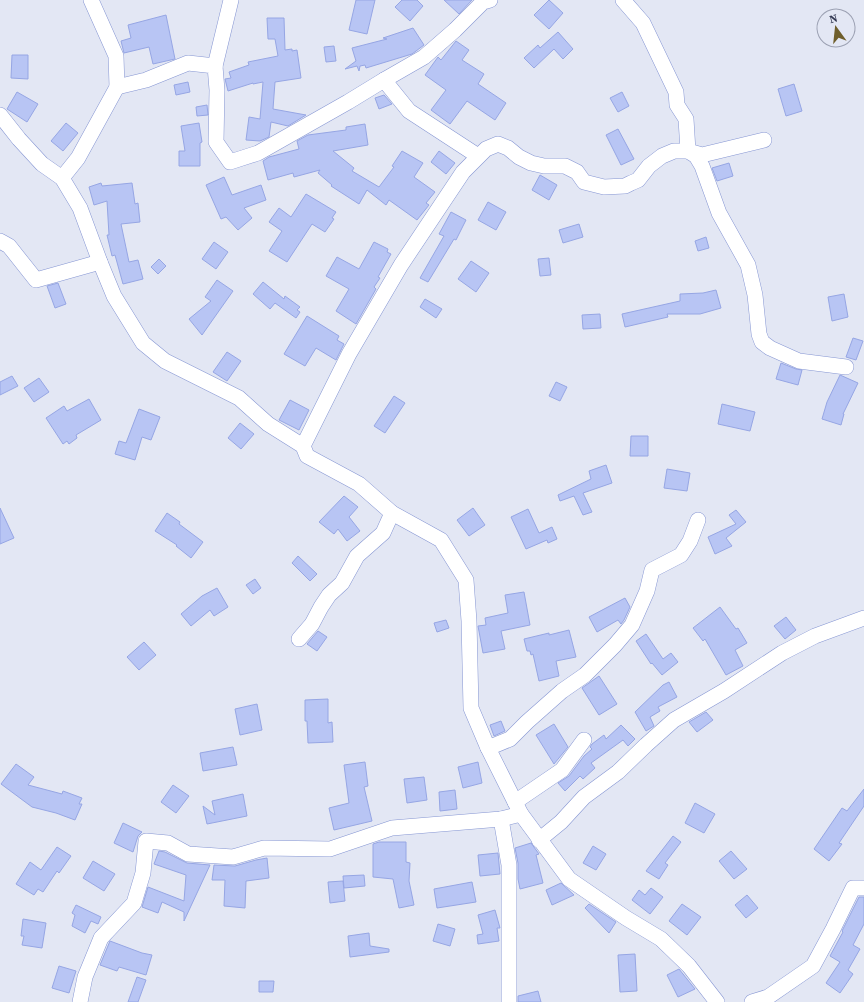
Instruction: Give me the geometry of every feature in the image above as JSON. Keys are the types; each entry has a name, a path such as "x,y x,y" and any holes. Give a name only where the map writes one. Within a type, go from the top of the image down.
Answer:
{"street":[{"path":"62,178 78,158 117,87 116,56 91,0"},
{"path":"231,0 215,66 217,90 216,142 230,162 258,153 424,57 456,30 483,2 490,0"},
{"path":"623,0 643,23 676,92 677,105 686,119 688,151"},
{"path":"117,87 146,80 188,63 215,66"},
{"path":"384,80 409,111 478,156"},
{"path":"0,115 42,164 62,178 80,208 114,296 143,342 165,361 239,398 268,424 303,446 307,456 360,484 392,513 441,540 466,580 469,621 471,708 488,748 518,808 539,840 569,879 626,918 661,939 689,966 717,1002"},
{"path":"303,446 349,354 401,265 463,172 486,149 498,144 508,148 519,157 532,163 544,166 565,166 577,172 584,182 604,187 625,186 638,180 650,166 662,156 674,151 688,151 702,155 764,140"},
{"path":"688,151 696,156 702,166 719,213 748,265 755,295 759,334 762,342 770,348 799,361 846,367"},
{"path":"0,241 9,246 36,280 100,262"},
{"path":"300,639 312,624 329,596 342,583 357,556 383,533 392,513"},
{"path":"488,748 510,739 562,691 585,675 615,645 632,626 647,591 652,570 681,555 690,541 698,520"},
{"path":"539,840 560,822 584,797 618,772 674,720 724,691 782,653 815,636 864,618"},
{"path":"80,1002 85,977 101,938 134,903 143,873 146,841 168,843 188,854 233,857 264,848 330,849 392,828 501,819 518,808 562,770 584,740"},
{"path":"501,819 509,865 509,1002"},
{"path":"752,1002 768,997 813,966 853,888 864,888"}],"building":[{"path":"356,0 375,0 367,34 349,30"},
{"path":"402,0 417,0 423,6 410,21 395,7"},
{"path":"444,0 472,0 459,14"},
{"path":"549,0 563,13 549,29 534,15"},
{"path":"166,15 175,59 153,64 149,47 124,53 121,41 131,38 128,25"},
{"path":"267,18 284,18 285,50 297,50 301,78 275,82 273,109 306,115 288,126 271,122 269,137 260,141 246,140 249,117 260,119 263,82 253,83 228,91 225,79 231,78 229,72 249,65 248,62 278,56 275,39 268,39"},
{"path":"413,28 424,45 412,54 366,68 365,65 360,66 359,71 357,66 345,69 356,61 352,48 387,39 383,38"},
{"path":"558,32 573,49 563,59 554,49 534,68 524,58 538,45 540,48"},
{"path":"456,41 469,50 462,60 484,74 478,84 506,103 495,120 467,101 450,124 431,110 446,90 425,75 438,57 441,60"},
{"path":"334,46 336,61 326,62 324,47"},
{"path":"12,55 28,55 28,79 11,78"},
{"path":"188,82 190,92 176,95 174,85"},
{"path":"794,84 802,111 786,116 778,89"},
{"path":"17,92 38,104 27,122 7,109"},
{"path":"622,92 629,106 618,112 610,98"},
{"path":"384,95 392,104 379,109 375,98"},
{"path":"207,105 208,115 197,116 196,107"},
{"path":"66,123 78,133 63,151 51,141"},
{"path":"199,123 202,142 200,143 200,166 179,166 179,151 185,151 181,126"},
{"path":"365,124 368,145 333,151 354,168 352,171 379,187 394,167 392,166 402,151 423,163 414,177 435,192 426,203 429,205 417,220 389,200 386,205 367,190 359,204 331,186 332,185 318,173 320,170 294,177 293,173 268,180 263,161 269,157 299,149 297,141 308,135 346,130 346,127"},
{"path":"618,129 634,159 621,165 606,135"},
{"path":"439,151 455,163 446,174 431,162"},
{"path":"729,163 733,176 717,181 712,168"},
{"path":"540,175 557,185 549,200 532,190"},
{"path":"224,177 232,195 261,185 266,200 244,208 252,218 238,230 226,217 221,219 206,185"},
{"path":"101,183 102,186 132,183 135,204 138,203 140,222 121,224 129,262 138,260 143,279 123,284 115,255 112,256 107,235 109,235 107,201 94,205 89,187"},
{"path":"306,194 336,212 332,218 334,219 325,232 312,224 287,262 269,251 282,231 269,222 279,208 291,217"},
{"path":"488,202 506,212 496,230 478,220"},
{"path":"451,212 466,220 456,240 454,239 428,282 420,278 444,236 439,234"},
{"path":"579,224 583,237 563,243 559,230"},
{"path":"706,237 709,248 698,251 695,241"},
{"path":"214,242 228,252 216,269 202,259"},
{"path":"374,242 388,249 387,252 391,254 378,277 380,278 374,287 376,289 356,324 336,311 349,289 326,276 337,257 359,269"},
{"path":"549,258 551,275 540,276 538,259"},
{"path":"159,259 166,266 158,274 151,267"},
{"path":"471,261 489,273 476,292 458,279"},
{"path":"217,280 233,291 202,335 189,319 211,301 205,297"},
{"path":"263,282 284,299 285,296 300,307 297,310 300,312 296,318 275,303 270,309 253,294"},
{"path":"58,283 66,304 55,308 47,286"},
{"path":"716,290 721,308 700,314 667,314 668,317 625,327 622,314 680,301 680,294 703,293"},
{"path":"844,294 848,317 832,321 828,297"},
{"path":"425,299 442,309 436,318 420,307"},
{"path":"600,314 601,328 583,329 582,315"},
{"path":"307,316 339,336 337,340 344,344 336,360 316,348 305,366 284,354"},
{"path":"853,338 863,341 856,360 846,357"},
{"path":"227,352 241,361 227,381 213,372"},
{"path":"781,363 802,370 798,385 776,379"},
{"path":"840,375 858,383 843,414 841,425 822,419 827,402"},
{"path":"12,376 18,386 0,395 0,382"},
{"path":"39,378 49,392 34,402 24,388"},
{"path":"556,382 567,387 560,401 549,396"},
{"path":"394,396 405,403 385,433 374,426"},
{"path":"89,399 101,420 76,435 77,438 69,444 67,441 63,444 46,418 64,406 67,411"},
{"path":"290,400 309,410 299,430 279,420"},
{"path":"722,404 755,412 750,431 718,424"},
{"path":"139,409 160,417 151,440 142,437 135,460 115,454 119,441 126,443"},
{"path":"240,423 254,434 241,449 228,438"},
{"path":"631,436 648,436 648,456 630,456"},
{"path":"606,465 612,483 583,493 592,512 583,515 574,496 560,501 558,495 591,479 589,471"},
{"path":"667,469 690,473 687,491 664,488"},
{"path":"344,496 358,507 349,517 360,531 347,541 338,529 334,534 319,522"},
{"path":"0,508 14,538 0,544"},
{"path":"473,508 485,525 469,536 457,520"},
{"path":"528,509 539,533 552,527 557,539 548,543 547,540 526,549 511,517"},
{"path":"736,510 746,522 726,538 732,546 715,554 708,537 736,524 729,515"},
{"path":"167,513 203,542 191,558 176,546 177,545 155,531"},
{"path":"298,556 317,574 310,581 292,563"},
{"path":"255,579 261,588 253,594 246,585"},
{"path":"217,588 228,607 214,616 210,610 191,626 181,614 202,596"},
{"path":"524,592 530,625 501,631 505,649 483,653 478,626 486,625 485,618 508,613 505,595"},
{"path":"625,598 630,607 621,624 618,620 597,632 589,617"},
{"path":"720,607 736,629 738,628 747,643 735,650 743,666 726,675 705,639 703,641 693,628"},
{"path":"786,617 796,630 785,639 774,626"},
{"path":"446,620 449,628 437,632 434,623"},
{"path":"569,630 576,657 556,661 559,676 539,681 533,654 531,655 530,651 527,651 524,639"},
{"path":"318,631 327,637 317,651 307,644"},
{"path":"646,634 663,659 671,653 678,662 662,675 652,663 651,664 636,641"},
{"path":"144,642 156,655 139,670 127,657"},
{"path":"599,676 617,704 599,715 582,688"},
{"path":"669,682 677,697 658,707 660,711 650,717 654,726 646,731 635,712 663,685"},
{"path":"328,699 328,723 332,722 333,742 308,743 307,721 305,721 305,700"},
{"path":"257,704 262,730 240,735 235,709"},
{"path":"706,712 713,720 697,732 689,722"},
{"path":"501,721 505,731 494,736 490,725"},
{"path":"554,724 568,747 554,764 536,735"},
{"path":"621,725 635,739 628,746 623,740 591,763 595,768 583,779 580,776 565,791 558,783 569,776 584,756 592,749 590,747 592,744 604,735 606,739"},
{"path":"233,747 237,765 203,771 200,753"},
{"path":"365,762 368,786 364,787 372,821 334,830 329,808 349,803 344,765"},
{"path":"478,762 482,783 463,788 458,767"},
{"path":"16,764 34,777 28,785 62,794 63,791 82,798 79,804 82,804 75,820 56,813 32,807 1,784"},
{"path":"424,777 427,800 407,803 404,779"},
{"path":"173,785 189,796 176,813 161,802"},
{"path":"864,789 864,806 839,843 842,844 829,861 814,849 842,808 847,811"},
{"path":"455,790 457,809 440,811 439,792"},
{"path":"243,794 247,816 207,824 203,806 215,815 212,801"},
{"path":"695,803 715,814 704,833 685,823"},
{"path":"123,823 142,832 138,836 133,852 114,843"},
{"path":"673,836 681,842 665,863 668,865 659,879 646,871"},
{"path":"379,842 406,842 406,862 410,863 409,881 414,905 399,908 393,879 373,877 373,844"},
{"path":"531,843 539,854 536,855 543,883 520,889 515,848"},
{"path":"593,846 606,854 596,870 583,863"},
{"path":"57,847 71,856 59,873 57,871 43,892 38,889 34,895 16,884 30,862 41,870"},
{"path":"159,851 165,852 187,863 210,865 184,921 184,912 162,902 158,913 142,907 148,887 184,901 186,875 154,864"},
{"path":"731,851 747,869 734,879 719,861"},
{"path":"498,853 500,874 480,876 478,855"},
{"path":"267,858 269,878 246,881 245,908 224,906 225,880 212,880 214,865 235,866"},
{"path":"93,861 115,874 104,891 83,878"},
{"path":"364,875 365,886 344,888 343,876"},
{"path":"343,881 345,901 330,903 328,882"},
{"path":"472,882 476,902 437,908 434,889"},
{"path":"561,883 574,895 552,905 546,890"},
{"path":"651,888 663,897 650,914 632,900 639,890 645,895"},
{"path":"747,895 758,908 746,918 735,905"},
{"path":"859,897 864,897 864,924 853,945 860,949 848,970 853,974 840,993 826,983 840,962 830,956"},
{"path":"589,904 616,922 609,933 585,908"},
{"path":"682,904 701,917 687,935 669,921"},
{"path":"76,905 101,917 98,924 91,921 85,933 72,926 75,915 72,913"},
{"path":"495,910 500,928 497,928 499,941 478,944 477,935 483,934 478,915"},
{"path":"23,919 46,923 42,948 22,945 24,936 21,936"},
{"path":"438,924 455,929 450,946 433,941"},
{"path":"369,933 370,946 389,949 389,952 350,957 348,936"},
{"path":"110,941 142,953 152,955 146,975 119,967 117,971 100,965"},
{"path":"635,954 637,991 620,992 618,955"},
{"path":"59,966 76,971 69,993 52,988"},
{"path":"679,969 695,989 678,997 667,975"},
{"path":"137,977 146,980 138,1002 128,1002"},
{"path":"259,981 274,981 273,992 259,992"},
{"path":"538,991 541,1002 518,1002 518,996"}]}
